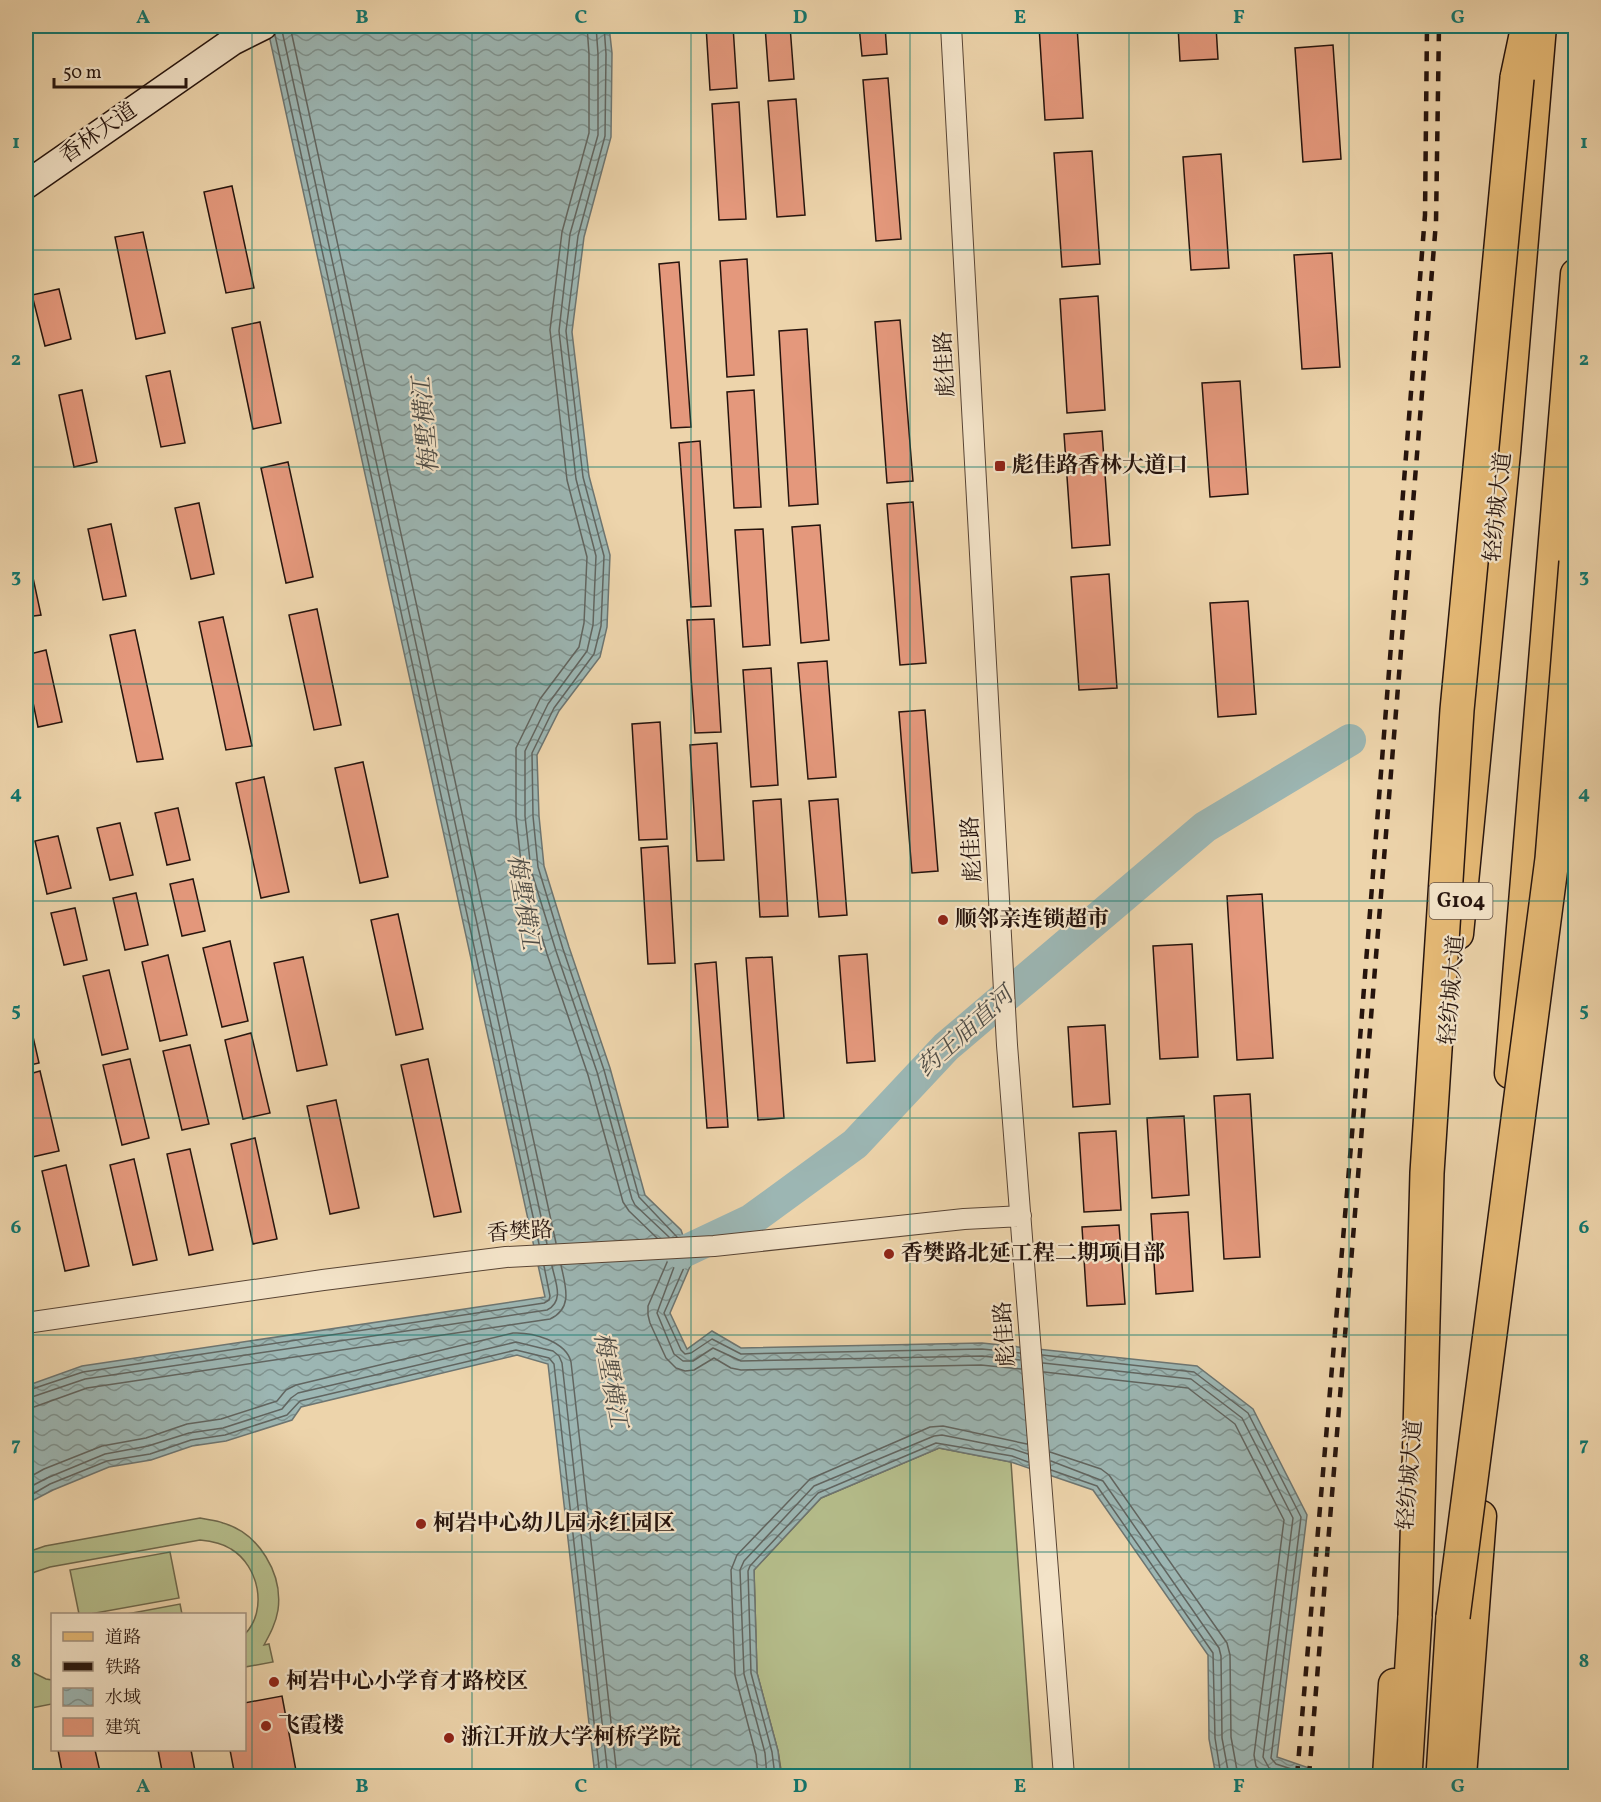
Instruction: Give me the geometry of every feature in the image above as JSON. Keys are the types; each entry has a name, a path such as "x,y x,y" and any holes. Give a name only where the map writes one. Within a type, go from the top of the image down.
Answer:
{"highway":[{"path":"1405,1776 1415,1616 1427,1173 1455,733 1517,78 1528,26"},
{"path":"1443,1776 1453,1617 1552,859 1575,562"}],"main road":[{"name":"轻纺城大道","path":"1388,1776 1452,996 1505,452 1540,26"},
{"name":"G104","path":"1461,1776 1489,1414 1516,988 1575,274"}],"street":[{"name":"香林大道","path":"26,185 233,41 263,26"},
{"name":"彪佳路","path":"951,26 1006,1020 1064,1776"},
{"name":"香樊路","path":"26,1323 323,1280 506,1257 714,1246 964,1219 1021,1216"}],"green space":[{"path":"939,1448 1011,1462 1033,1776 782,1776 778,1751 757,1673 754,1570 821,1498"},
{"path":"200,1518 218,1521 236,1528 258,1545 277,1583 278,1610 264,1645 269,1644 273,1662 246,1667 246,1633 256,1613 257,1589 248,1566 231,1549 200,1540 50,1567 26,1578 26,1553 45,1546"},
{"path":"170,1552 179,1598 96,1613 79,1613 70,1570"},
{"path":"180,1604 182,1613 132,1613"},
{"path":"26,1669 51,1680 51,1704 26,1709"}],"water":[{"name":"梅墅横江","path":"267,26 609,26 612,53 611,137 584,237 572,332 589,476 610,555 607,627 600,657 559,711 537,755 539,816 544,866 610,1068 645,1195 681,1230 692,1262 670,1313 687,1349 712,1331 741,1348 982,1343 1197,1366 1253,1409 1307,1515 1277,1757 1332,1776 1216,1776 1209,1739 1208,1655 1093,1490 1011,1462 939,1448 821,1498 754,1570 757,1673 778,1751 781,1776 595,1776 548,1364 517,1355 301,1407 292,1420 226,1441 192,1446 151,1460 109,1467 26,1504 26,1386 82,1366 545,1297"}],"building":[{"path":"706,26 733,26 737,88 710,90"},
{"path":"765,26 790,26 794,79 769,81"},
{"path":"859,26 885,26 887,54 862,56"},
{"path":"1039,26 1077,26 1083,118 1045,120"},
{"path":"1178,26 1216,26 1218,59 1180,61"},
{"path":"1333,45 1341,159 1303,162 1295,48"},
{"path":"888,78 901,239 876,241 863,80"},
{"path":"796,99 805,215 777,217 768,101"},
{"path":"739,102 746,219 719,220 712,104"},
{"path":"1092,151 1100,264 1062,267 1054,153"},
{"path":"1221,154 1229,268 1191,270 1183,157"},
{"path":"232,186 254,288 226,293 204,192"},
{"path":"143,232 165,333 136,339 115,237"},
{"path":"1332,253 1340,367 1302,369 1294,255"},
{"path":"747,259 754,375 727,377 720,261"},
{"path":"679,262 691,427 671,428 659,264"},
{"path":"59,289 71,339 45,346 32,295"},
{"path":"1098,296 1105,410 1067,413 1060,299"},
{"path":"900,320 913,481 887,483 875,322"},
{"path":"260,322 281,423 253,429 232,328"},
{"path":"807,329 818,504 789,506 779,331"},
{"path":"170,371 185,443 161,447 146,376"},
{"path":"1240,381 1248,494 1210,497 1202,383"},
{"path":"82,390 97,462 74,467 59,395"},
{"path":"754,390 761,507 734,508 727,392"},
{"path":"1102,431 1110,545 1072,548 1064,434"},
{"path":"700,441 711,606 691,607 679,443"},
{"path":"288,462 313,577 286,583 261,468"},
{"path":"913,502 926,663 900,665 887,504"},
{"path":"199,503 214,574 191,579 175,508"},
{"path":"111,524 126,596 103,600 88,529"},
{"path":"820,525 829,640 801,643 792,527"},
{"path":"763,529 770,645 743,647 735,530"},
{"path":"26,545 41,615 26,617"},
{"path":"1109,574 1117,688 1079,690 1071,577"},
{"path":"1248,601 1256,714 1218,717 1210,603"},
{"path":"317,609 341,725 314,730 289,615"},
{"path":"223,617 252,746 226,750 199,622"},
{"path":"714,619 721,732 695,733 687,620"},
{"path":"135,630 163,759 137,762 110,635"},
{"path":"46,650 62,722 38,727 26,668 26,655"},
{"path":"827,661 836,777 808,779 798,663"},
{"path":"771,668 778,785 751,787 743,670"},
{"path":"925,710 938,871 912,873 899,712"},
{"path":"660,722 667,839 639,840 632,724"},
{"path":"717,743 724,860 697,861 690,745"},
{"path":"363,762 388,877 360,883 335,768"},
{"path":"264,777 289,892 261,898 236,783"},
{"path":"781,799 788,916 760,917 753,801"},
{"path":"838,799 847,915 819,917 809,801"},
{"path":"178,808 190,860 167,865 155,813"},
{"path":"120,823 133,875 110,880 97,828"},
{"path":"58,836 71,888 47,894 35,841"},
{"path":"668,846 675,963 648,964 641,848"},
{"path":"193,879 205,931 182,936 170,884"},
{"path":"136,893 148,945 125,950 113,898"},
{"path":"1262,894 1273,1058 1237,1060 1227,896"},
{"path":"75,908 87,960 64,965 51,913"},
{"path":"398,914 423,1029 396,1035 371,920"},
{"path":"230,941 248,1021 222,1027 203,948"},
{"path":"1192,944 1198,1057 1160,1059 1153,946"},
{"path":"867,954 875,1061 847,1063 839,956"},
{"path":"168,955 187,1035 160,1041 142,962"},
{"path":"303,957 327,1065 297,1071 274,963"},
{"path":"772,957 784,1118 758,1120 746,958"},
{"path":"716,962 728,1127 707,1128 695,964"},
{"path":"109,970 128,1049 102,1055 83,976"},
{"path":"26,1006 39,1063 26,1066"},
{"path":"1105,1025 1110,1104 1073,1107 1068,1027"},
{"path":"251,1033 270,1113 243,1119 225,1040"},
{"path":"190,1045 209,1124 182,1130 163,1051"},
{"path":"130,1059 149,1138 122,1145 103,1065"},
{"path":"428,1059 461,1212 434,1217 401,1065"},
{"path":"40,1071 59,1151 32,1157 26,1127 26,1075"},
{"path":"1250,1094 1260,1257 1224,1259 1214,1096"},
{"path":"336,1100 359,1208 330,1214 307,1106"},
{"path":"1184,1116 1189,1195 1152,1198 1147,1118"},
{"path":"1116,1131 1121,1210 1084,1212 1079,1133"},
{"path":"255,1138 277,1239 253,1244 231,1144"},
{"path":"190,1149 213,1250 189,1255 167,1154"},
{"path":"134,1159 157,1260 133,1265 110,1165"},
{"path":"66,1165 89,1266 65,1271 42,1171"},
{"path":"1188,1212 1193,1291 1156,1294 1151,1214"},
{"path":"1119,1225 1125,1304 1087,1306 1082,1227"},
{"path":"26,1263 29,1280 26,1281"},
{"name":"飞霞楼","path":"282,1696 297,1776 235,1776 230,1751 246,1751 246,1703"},
{"path":"58,1751 95,1751 101,1776 63,1776"},
{"path":"158,1751 191,1751 196,1776 163,1776"}],"waterway":[{"name":"药王庙直河","path":"681,1253 751,1220 855,1144 946,1047 1205,827 1350,740"}],"railway":[{"path":"1297,1776 1358,1064 1425,215 1427,26"},
{"path":"1309,1776 1436,222 1439,26"}],"place":[{"name":"彪佳路香林大道口","path":"1000,466"},
{"name":"顺邻亲连锁超市","path":"943,920"},
{"name":"香樊路北延工程二期项目部","path":"889,1254"},
{"name":"柯岩中心幼儿园永红园区","path":"421,1524"},
{"name":"柯岩中心小学育才路校区","path":"274,1682"},
{"name":"飞霞楼","path":"266,1726"},
{"name":"浙江开放大学柯桥学院","path":"449,1738"}]}
